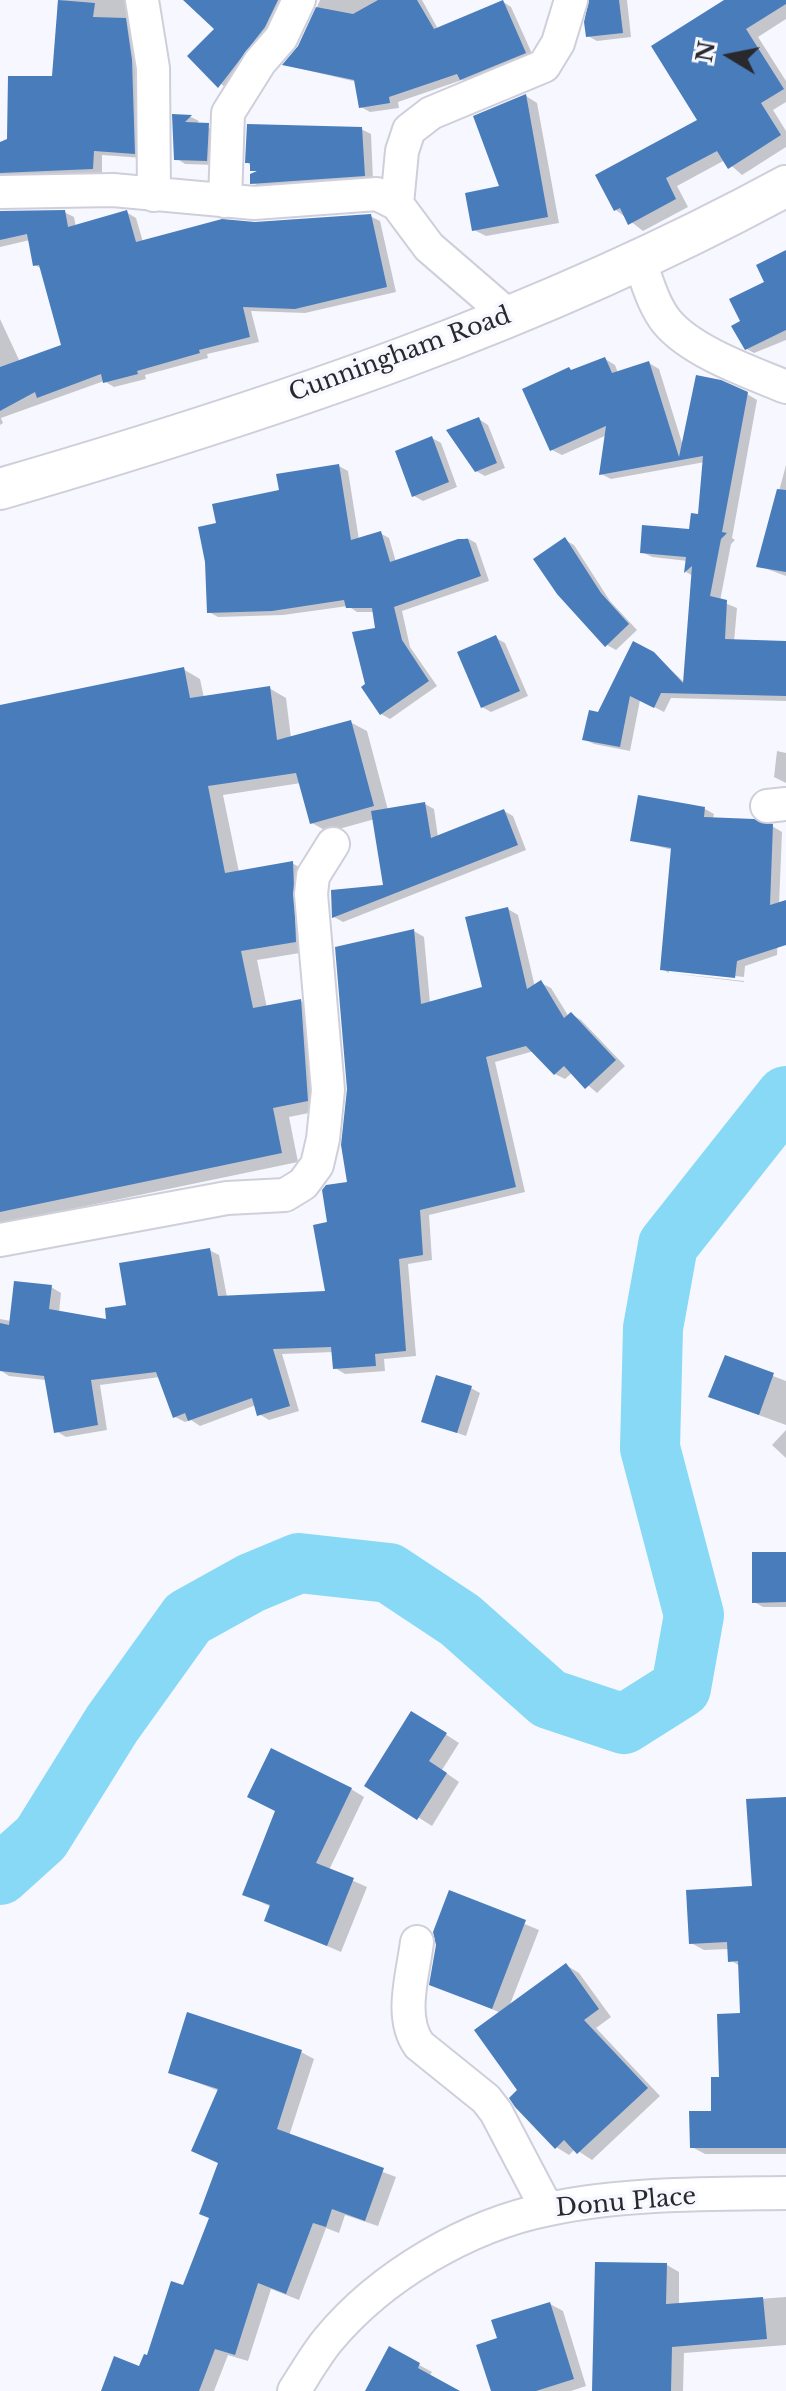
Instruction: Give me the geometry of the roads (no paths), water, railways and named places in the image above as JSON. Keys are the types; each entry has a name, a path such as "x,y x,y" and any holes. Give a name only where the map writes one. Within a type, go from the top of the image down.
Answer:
{"main road":[{"name":"Cunningham Road","path":"0,489 107,458 357,374 509,316 703,231 786,186"}],"street":[{"path":"142,0 153,68 154,195"},
{"path":"225,201 228,113 260,62 281,38 299,0"},
{"path":"397,204 402,151 409,130 431,113 544,66 558,43 571,0"},
{"path":"0,192 113,190 254,203 366,194 397,204 429,247 509,316"},
{"path":"639,260 666,321 681,336 734,365 786,387"},
{"path":"0,1240 227,1198 285,1195 303,1184 317,1165 328,1090 311,894 313,876 333,844"},
{"path":"417,1942 408,2020 412,2035 419,2045 486,2099 496,2112 547,2209"},
{"name":"Donu Place","path":"294,2391 327,2341 371,2297 421,2262 475,2233 547,2209 594,2202 786,2193"}],"waterway":[{"path":"0,1875 41,1838 112,1724 188,1618 251,1583 299,1563 389,1573 460,1620 549,1699 624,1724 681,1688 694,1615 650,1448 653,1328 668,1245 786,1096"}]}
